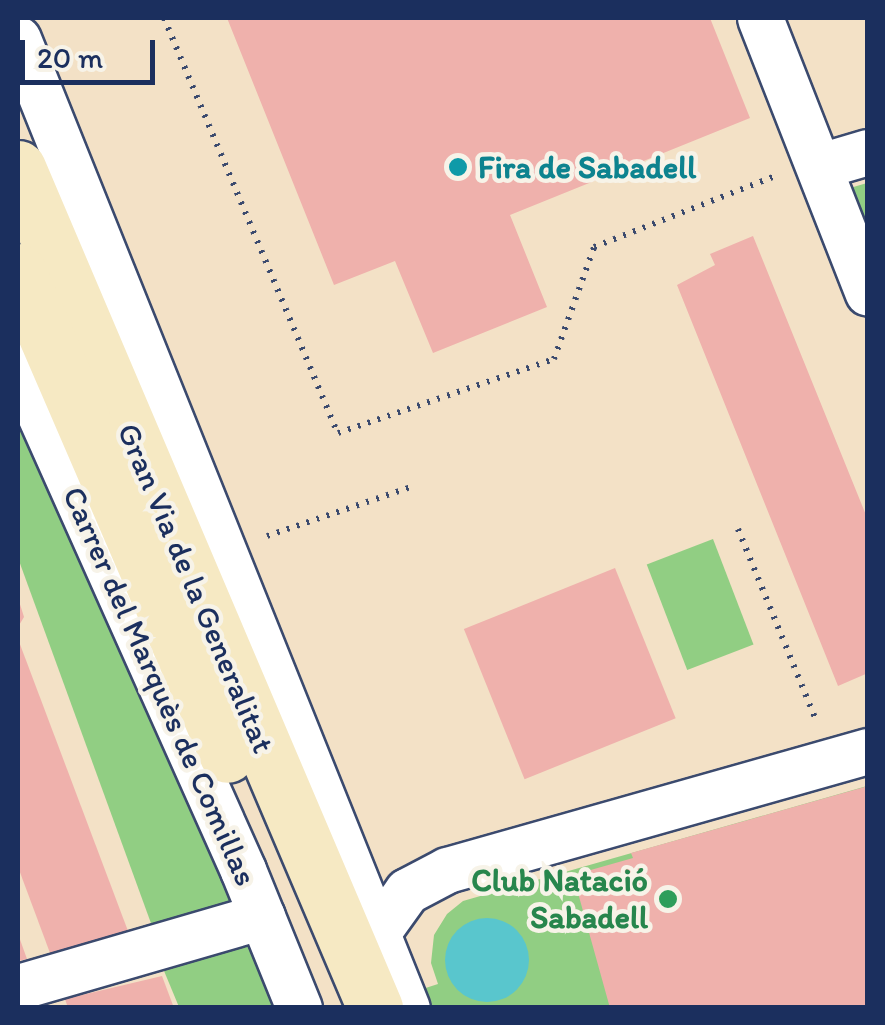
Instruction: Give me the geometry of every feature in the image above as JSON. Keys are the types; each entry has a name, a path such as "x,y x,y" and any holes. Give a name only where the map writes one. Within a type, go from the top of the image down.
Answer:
{"street":[{"path":"760,18 868,293"},
{"path":"18,39 356,878 363,936 407,1008"},
{"path":"820,166 868,152"},
{"name":"Gran Via de la Generalitat","path":"18,168 363,936 374,1008"},
{"name":"Gran Via de la Generalitat","path":"18,271 338,1008"},
{"name":"Carrer del Marquès de Comillas","path":"21,383 262,916 299,1008"},
{"path":"363,936 407,891 447,870 850,756"},
{"path":"18,987 262,916"}],"path":[{"path":"164,18 338,433 554,359 594,247 771,177 820,166"},
{"path":"223,551 411,488"},
{"path":"738,529 850,756"}],"green space":[{"path":"867,183 867,231 850,188"},
{"path":"18,394 248,909 156,937 18,558"},
{"path":"713,539 753,644 687,670 647,564"},
{"name":"Club Natació Sabadell","path":"867,786 867,1007 412,1008 407,994 438,984 431,963 434,935 447,914 463,901"},
{"path":"260,924 293,1007 179,1007 157,954"}],"water":[{"path":"487,918 503,921 517,930 526,944 526,976 517,990 503,999 487,1002 471,999 457,990 448,976 445,960 448,944 457,930 471,921"}],"building":[{"name":"Fira de Sabadell","path":"227,18 710,18 750,118 510,215 547,307 433,353 395,261 334,285"},
{"path":"753,236 868,520 868,673 838,686 677,285 715,265 710,254"},
{"path":"615,568 676,718 525,779 464,629"},
{"path":"18,598 24,617 18,627"},
{"path":"18,639 128,931 50,953 18,867"},
{"name":"Club Natació Sabadell","path":"868,786 868,1005 610,1008 573,875 633,858 631,853"},
{"path":"18,934 27,959 18,961"},
{"path":"162,976 174,1008 68,1008 65,999"}],"place":[{"name":"Fira de Sabadell","path":"458,167"},
{"name":"Club Natació Sabadell","path":"668,899"}]}
